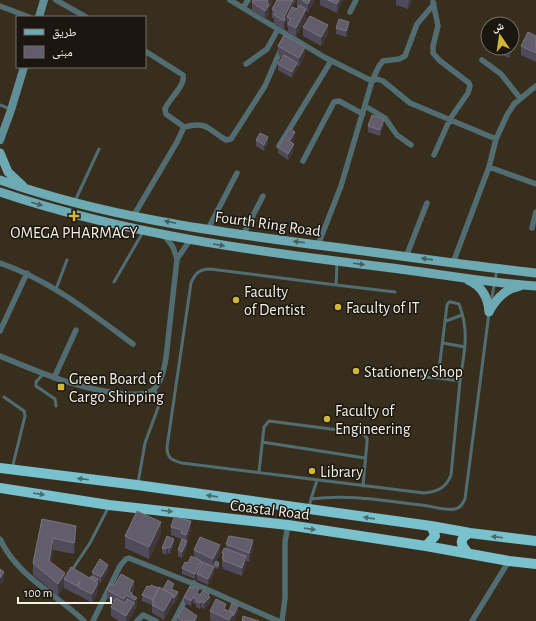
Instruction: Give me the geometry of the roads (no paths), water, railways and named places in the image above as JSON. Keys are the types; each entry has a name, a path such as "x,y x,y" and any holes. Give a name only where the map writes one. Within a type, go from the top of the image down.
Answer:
{"highway":[{"name":"Coastal Road","path":"0,468 138,485 431,526 470,533 536,541"},
{"name":"Coastal Road","path":"0,488 109,505 288,525 467,552 509,561 536,564"},
{"path":"426,546 435,536 431,526"},
{"path":"467,552 462,546 461,542 465,536 470,533"}],"main road":[{"path":"0,153 3,163 13,177 35,192"},
{"name":"Fourth Ring Road","path":"0,180 74,203 208,229 406,257 536,273"},
{"name":"Fourth Ring Road","path":"0,192 82,216 164,236 337,262 532,286"},
{"path":"0,201 14,197"},
{"path":"461,277 473,282 484,292 487,299 489,312"},
{"path":"489,312 498,297 506,291 514,287 532,286"}],"street":[{"path":"39,16 44,0"},
{"path":"56,0 84,16"},
{"path":"230,0 287,36 331,61 372,81 377,79 382,81 410,103 496,139"},
{"path":"244,8 248,0"},
{"path":"350,12 356,0"},
{"path":"318,245 341,186 372,81 379,66 383,61 399,59 405,56 417,24 433,2"},
{"path":"433,2 438,26 433,46 433,53 439,60 466,81 470,86 468,93 450,119 434,155"},
{"path":"0,6 26,16"},
{"path":"246,64 267,49 278,29"},
{"path":"146,52 183,75 184,79 182,85 168,103 165,109 166,114 184,127 198,124 212,129 226,140 231,139 265,86 273,70 276,58 287,36"},
{"path":"482,60 501,74 520,98"},
{"path":"278,146 331,61"},
{"path":"0,140 24,68"},
{"path":"454,263 489,167 496,139 510,109 520,98 536,86"},
{"path":"303,161 334,102 339,101 363,114"},
{"path":"365,106 385,118 398,135 411,145"},
{"path":"134,215 177,142 184,127"},
{"path":"489,167 536,184"},
{"path":"208,229 237,173"},
{"path":"244,235 263,196"},
{"path":"406,257 428,203"},
{"path":"532,228 536,212"},
{"path":"0,356 43,374 87,388 118,393 140,394 146,393 155,388 162,374 166,358 177,259 173,247 164,236"},
{"path":"177,259 190,240"},
{"path":"0,263 27,273 56,289 133,344"},
{"path":"0,331 27,273"},
{"path":"54,378 76,330"},
{"path":"282,621 285,598 284,542 288,525"},
{"path":"0,539 6,551 20,568 84,621"},
{"path":"92,621 120,566 126,559 129,558 194,583 278,621"},
{"path":"472,621 509,561"},
{"path":"174,621 194,583"},
{"path":"137,621 143,615 156,621"}],"lane":[{"path":"0,105 11,110"},
{"path":"74,203 98,149"},
{"path":"114,282 143,230"},
{"path":"56,289 68,260"},
{"path":"336,285 337,262"},
{"path":"395,292 210,269 200,270 193,278 167,447 168,456 171,459 182,463 363,486 424,493 434,492 445,486 449,481 452,467 460,381 465,347 466,331 462,315 458,304 450,302 447,306 438,378"},
{"path":"311,499 351,497 449,510 458,508 462,505 465,499 489,312 497,269"},
{"path":"446,321 462,315"},
{"path":"443,343 465,347"},
{"path":"43,374 36,382 36,386 55,399 56,406"},
{"path":"412,376 460,381"},
{"path":"138,485 145,443 159,405 155,388"},
{"path":"4,398 24,411 25,416 12,470"},
{"path":"259,472 264,427 269,421 362,433 367,438 363,486"},
{"path":"262,442 365,458"},
{"path":"308,510 317,480"},
{"path":"69,575 90,543 109,505"}],"place":[{"name":"OMEGA PHARMACY","path":"74,216"},
{"name":"Faculty of Dentist","path":"236,300"},
{"name":"Faculty of IT","path":"338,307"},
{"name":"Stationery Shop","path":"356,371"},
{"name":"Green Board of Cargo Shipping","path":"61,387"},
{"name":"Faculty of Engineering","path":"327,419"},
{"name":"Library","path":"312,471"}]}
